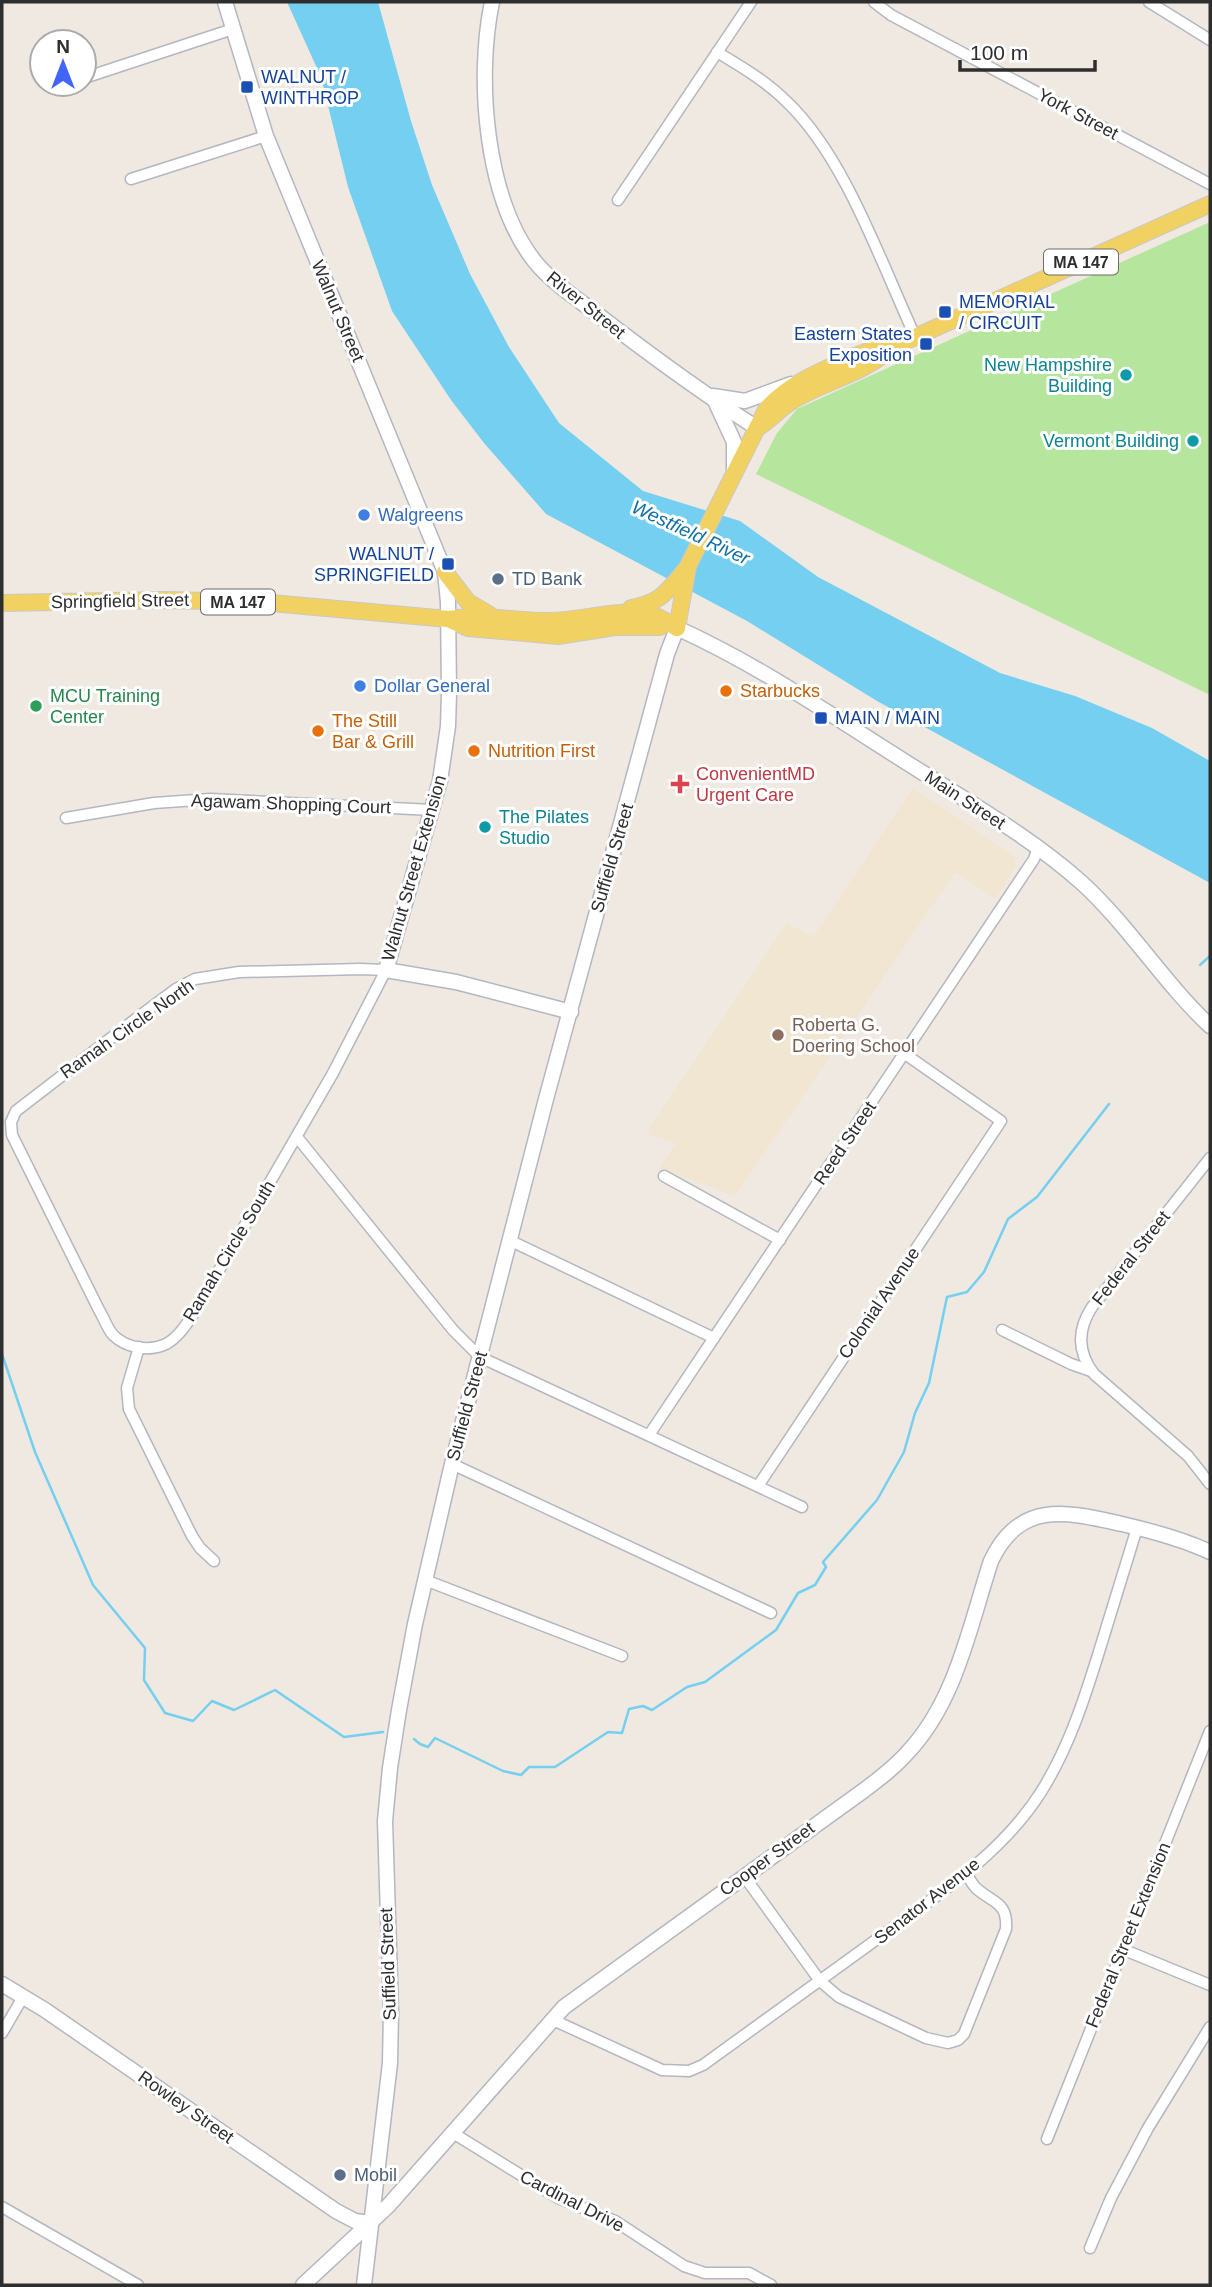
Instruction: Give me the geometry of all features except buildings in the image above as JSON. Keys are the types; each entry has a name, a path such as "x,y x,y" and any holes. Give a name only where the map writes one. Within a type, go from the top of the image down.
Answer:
{"main road":[{"name":"Walnut Street","path":"225,2 266,136 445,572 448,619"},
{"name":"River Street","path":"492,2 485,54 488,116 499,185 516,232 536,262 559,285 649,354 757,428"},
{"name":"MA 147","path":"757,428 793,401 874,363 893,347 915,336 1210,204"},
{"name":"MA 147","path":"734,474 767,408 777,397 811,374 873,348 893,347"},
{"path":"734,474 734,442 713,399 751,399 811,374"},
{"name":"Suffield Street","path":"363,2285 390,2052 385,1843 387,1788 395,1732 425,1580 509,1240 666,658 677,628 676,592 734,474"},
{"path":"445,572 474,608 495,618"},
{"name":"MA 147","path":"608,613 646,606 676,592"},
{"name":"Springfield Street","path":"2,603 164,600 260,602 448,619 470,616 519,621 568,621 608,613 657,617 677,628"},
{"name":"Springfield Street","path":"448,619 468,628 558,636 615,626 677,628"},
{"name":"Walnut Street Extension","path":"448,619 448,726 433,810 386,970 456,982 571,1012"},
{"name":"Main Street","path":"677,628 795,691 1038,848 1097,898 1208,1025"},
{"name":"Cooper Street","path":"303,2285 371,2223 551,2019 579,1994 879,1779 916,1743 944,1699 991,1561 1000,1544 1012,1531 1036,1517 1059,1512 1090,1516 1137,1528 1210,1552"},
{"name":"Rowley Street","path":"2,1984 336,2211 355,2221 371,2223"}],"street":[{"path":"618,200 751,2"},
{"name":"York Street","path":"874,2 891,15 1210,184"},
{"path":"1149,2 1210,40"},
{"path":"98,73 233,29"},
{"path":"717,52 775,91 799,114 821,142 843,180 915,336"},
{"path":"131,180 266,136"},
{"name":"Agawam Shopping Court","path":"66,818 153,803 210,799 433,810"},
{"name":"Reed Street","path":"649,1436 905,1054 1034,859 1038,848"},
{"name":"Ramah Circle North","path":"139,1347 122,1342 112,1334 12,1135 11,1122 16,1111 176,989 195,979 239,972 386,970"},
{"name":"Ramah Circle South","path":"139,1347 166,1344 180,1332 190,1318 297,1136 373,999 386,970"},
{"name":"Colonial Avenue","path":"758,1486 1001,1121 905,1054"},
{"path":"297,1136 453,1330 480,1357 802,1507"},
{"name":"Federal Street","path":"1091,1371 1080,1348 1081,1330 1087,1314 1210,1158"},
{"path":"664,1176 780,1240"},
{"path":"509,1240 714,1338"},
{"path":"1002,1329 1071,1364 1091,1371 1188,1456 1210,1484"},
{"path":"139,1347 127,1388 129,1409 192,1536 214,1561"},
{"path":"452,1464 771,1613"},
{"name":"Senator Avenue","path":"551,2019 656,2068 689,2071 703,2065 966,1873 1002,1840 1029,1810 1066,1746 1083,1701 1137,1528"},
{"path":"425,1580 622,1656"},
{"name":"Federal Street Extension","path":"1047,2140 1210,1731"},
{"path":"744,1876 820,1981 832,1993 926,2038 944,2043 959,2039 971,2020 1007,1923 1000,1904 976,1888 966,1873"},
{"path":"1122,1950 1210,1985"},
{"path":"2,2033 23,1997"},
{"path":"1090,2248 1108,2204 1144,2135 1210,2027"},
{"name":"Cardinal Drive","path":"453,2133 558,2198 615,2221 684,2266 705,2273 749,2273 771,2285"},
{"path":"2,2207 138,2285"}],"shaded area":[{"name":"Roberta G. Doering School","path":"913,788 1015,857 1016,866 995,899 955,872 735,1196 660,1168 676,1143 646,1133 787,923 813,937"}],"green space":[{"path":"1210,222 1210,695 756,474 777,433 797,409"}],"water":[{"name":"Westfield River","path":"287,2 378,2 432,185 470,274 509,347 559,423 643,491 740,521 818,577 1000,673 1075,696 1152,728 1210,761 1210,883 877,701 747,621 546,514 484,443 451,400 392,311 348,187 321,77"}],"waterway":[{"path":"1200,965 1210,956"},
{"path":"414,1739 428,1747 435,1738 503,1771 521,1775 529,1767 555,1767 608,1732 622,1733 629,1709 643,1706 652,1710 687,1687 705,1682 776,1630 798,1593 815,1585 826,1567 823,1562 877,1500 904,1452 915,1413 929,1383 947,1297 967,1292 984,1272 1008,1219 1037,1197 1109,1104"},
{"path":"2,1354 35,1452 93,1585 145,1648 144,1680 165,1713 193,1721 212,1701 234,1710 275,1690 344,1737 383,1732"}],"place":[{"name":"WALNUT / WINTHROP","path":"247,87"},
{"name":"MEMORIAL / CIRCUIT","path":"945,312"},
{"name":"Eastern States Exposition","path":"926,344"},
{"name":"New Hampshire Building","path":"1126,375"},
{"name":"Vermont Building","path":"1193,441"},
{"name":"Walgreens","path":"364,515"},
{"name":"WALNUT / SPRINGFIELD","path":"448,564"},
{"name":"TD Bank","path":"498,579"},
{"name":"Dollar General","path":"360,686"},
{"name":"Starbucks","path":"726,691"},
{"name":"MCU Training Center","path":"36,706"},
{"name":"MAIN / MAIN","path":"821,718"},
{"name":"The Still Bar & Grill","path":"318,731"},
{"name":"Nutrition First","path":"474,751"},
{"name":"ConvenientMD Urgent Care","path":"680,784"},
{"name":"The Pilates Studio","path":"485,827"},
{"name":"Roberta G. Doering School","path":"778,1035"},
{"name":"Mobil","path":"340,2175"}]}
